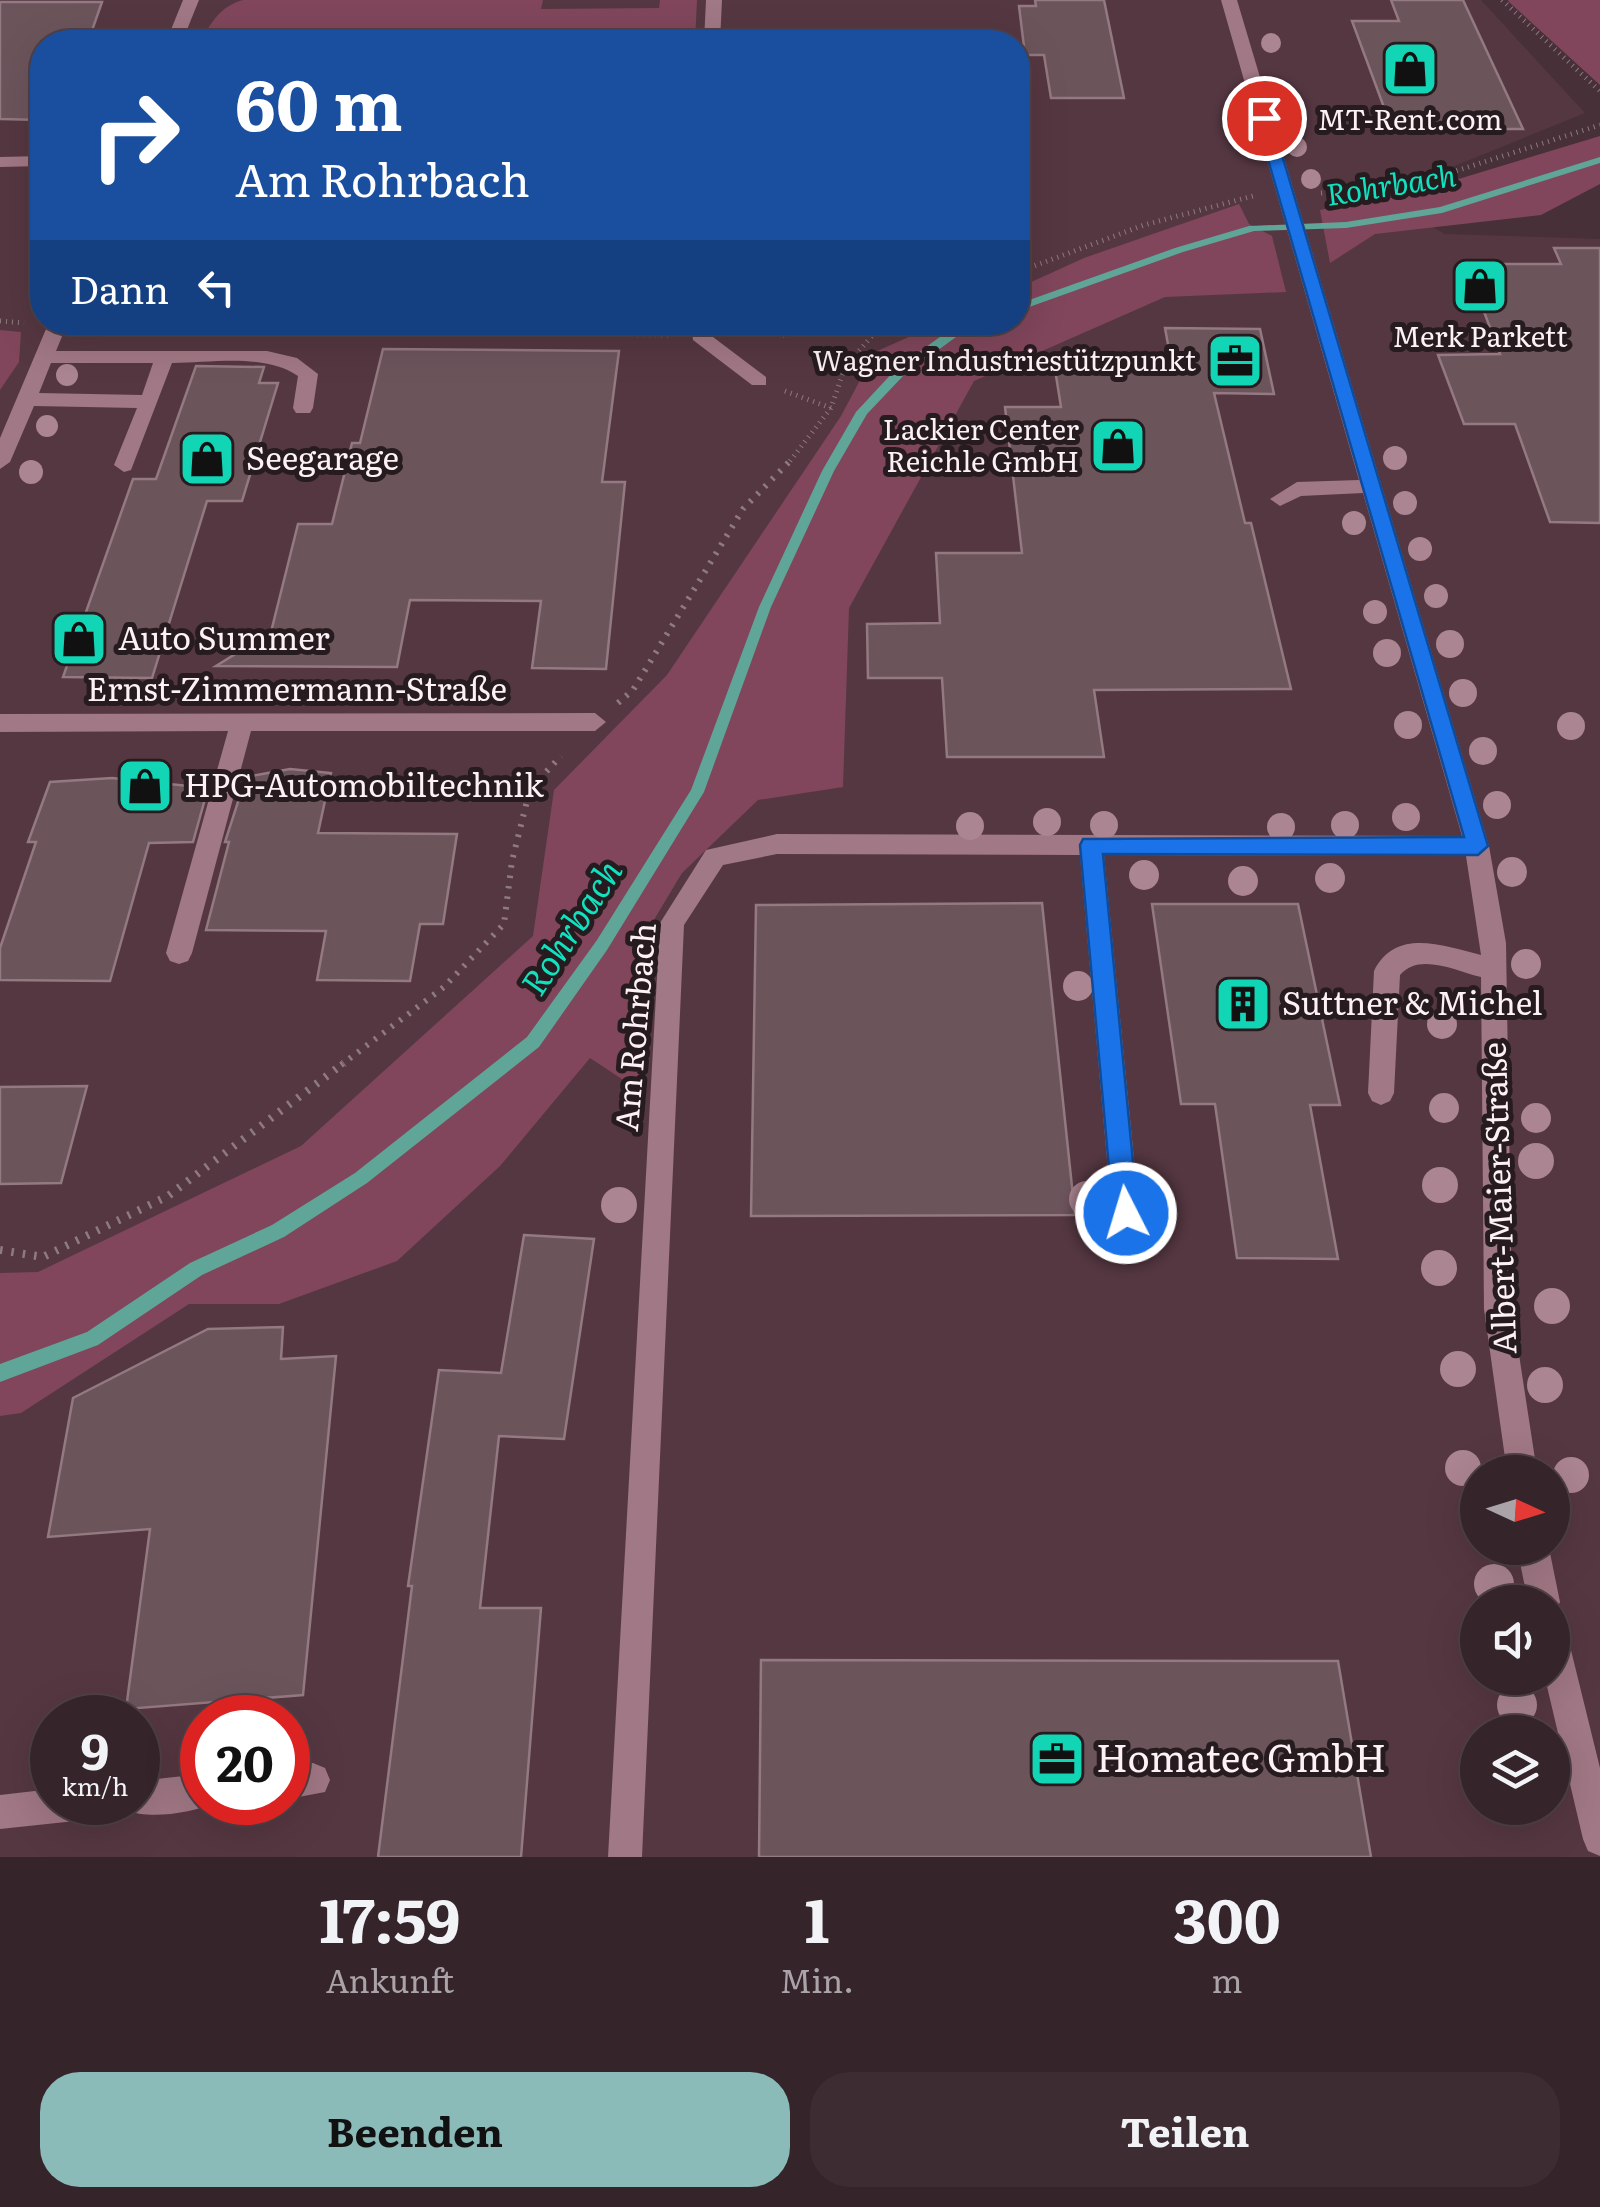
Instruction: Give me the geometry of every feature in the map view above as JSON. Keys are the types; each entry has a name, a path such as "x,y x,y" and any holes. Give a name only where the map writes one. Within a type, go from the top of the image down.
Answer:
{"street":[{"path":"179,30 191,0"},
{"path":"713,30 714,0"},
{"name":"Albert-Maier-Straße","path":"1229,0 1478,846 1493,970 1498,1309 1519,1455"},
{"path":"0,162 30,161"},
{"path":"0,462 54,335"},
{"path":"707,335 758,380"},
{"path":"124,465 165,357"},
{"path":"44,358 267,357 290,362 308,374 303,408"},
{"path":"27,399 149,402"},
{"path":"1280,499 1298,488 1374,486"},
{"path":"179,953 242,722"},
{"name":"Ernst-Zimmermann-Straße","path":"0,723 595,722"},
{"name":"Am Rohrbach","path":"625,1857 672,923 714,857 777,844 1478,846"},
{"path":"1091,845 1129,1250"},
{"path":"1381,1093 1388,971 1400,956 1422,952 1493,970"},
{"path":"1566,1695 1600,1838"},
{"path":"0,1812 30,1809"}],"path":[{"path":"1502,0 1600,91"},
{"path":"1030,268 1144,225 1242,197 1287,197 1416,184 1600,126"},
{"path":"0,321 30,323"},
{"path":"0,1250 43,1257 168,1196 444,987 504,924 512,861 530,789 595,722 633,690 743,509 799,452 831,408 845,367 874,335"},
{"path":"758,380 831,408"}],"shaded area":[{"path":"0,0 1481,0 1585,113 1380,196 1445,234 1600,239 1600,1857 0,1857"},
{"path":"543,0 541,9 659,8 660,0 697,0 696,30 207,30 222,11 235,3"},
{"path":"1600,0 1600,85 1509,2"},
{"path":"1600,136 1600,184 1541,215 1375,234 1330,263 1320,210 1406,195"},
{"path":"1239,204 1249,224 1272,236 1286,292 1165,297 974,381 849,608 843,787 758,800 682,873 655,918 643,1093 590,1058 500,1166 397,1261 279,1304 189,1304 21,1413 0,1416 0,1273 38,1272 301,1146 533,936 554,790 667,675 841,416 875,352 913,335 1030,335 1030,283 1084,258"},
{"path":"0,330 21,332 19,362 0,390"}],"building":[{"path":"1035,0 1104,0 1124,98 1051,98 1044,55 1030,55 1030,30 1022,30 1019,6 1036,6"},
{"path":"1391,0 1463,0 1523,129 1392,129 1352,21 1399,21"},
{"path":"0,2 102,2 92,30 30,30 30,120 0,119"},
{"path":"1554,248 1600,248 1600,523 1550,522 1515,424 1464,424 1438,355 1500,354 1466,264 1561,264"},
{"path":"1165,328 1260,329 1274,394 1214,393 1245,523 1251,523 1291,689 1094,690 1104,757 947,757 942,678 868,678 867,624 940,623 936,553 1022,553 1005,407 1061,407 1054,363 1171,361"},
{"path":"383,349 619,351 602,482 625,482 606,669 532,668 541,601 410,600 397,667 216,666 271,632 298,524 332,524 352,443 360,443"},
{"path":"196,366 264,367 259,383 278,383 242,501 207,501 152,678 63,677 133,479 156,479"},
{"path":"290,769 331,773 318,833 457,834 443,924 420,924 410,981 317,980 326,931 206,930 229,842 225,842 246,777"},
{"path":"112,778 208,788 193,842 149,843 110,981 0,980 0,948 36,842 28,842 50,782"},
{"path":"1042,903 1075,1215 751,1216 756,905"},
{"name":"Suttner & Michel","path":"1152,904 1298,904 1340,1105 1310,1105 1338,1259 1237,1258 1215,1104 1181,1104"},
{"path":"87,1086 61,1183 0,1184 0,1087"},
{"path":"524,1235 594,1239 564,1439 499,1436 480,1608 541,1608 521,1857 378,1857 412,1586 408,1586 439,1370 501,1373"},
{"path":"283,1327 281,1359 336,1356 303,1695 180,1695 180,1705 160,1706 160,1695 128,1695 150,1529 48,1537 73,1398 208,1329"},
{"name":"Homatec GmbH","path":"761,1660 1338,1661 1371,1857 759,1857"}],"waterway":[{"name":"Rohrbach","path":"1030,304 1253,228 1346,225 1442,210 1600,160"},
{"name":"Rohrbach","path":"0,1373 92,1339 196,1269 278,1231 361,1178 533,1042 602,945 697,792 765,607 828,471 862,412 900,372 951,335"}],"place":[{"name":"MT-Rent.com","path":"1410,69"},
{"name":"Merk Parkett","path":"1480,286"},
{"name":"Wagner Industriestützpunkt","path":"1235,361"},
{"name":"Lackier Center Reichle GmbH","path":"1118,446"},
{"name":"Seegarage","path":"207,459"},
{"name":"Auto Summer","path":"79,639"},
{"name":"HPG-Automobiltechnik","path":"145,786"},
{"name":"Suttner & Michel","path":"1243,1004"},
{"name":"Homatec GmbH","path":"1057,1759"}],"route":[{"path":"1126,1213 1091,845 1478,846 1264,118"}]}
